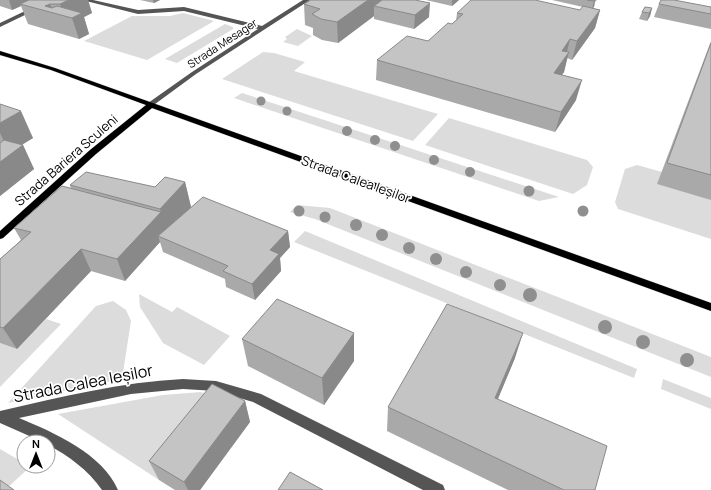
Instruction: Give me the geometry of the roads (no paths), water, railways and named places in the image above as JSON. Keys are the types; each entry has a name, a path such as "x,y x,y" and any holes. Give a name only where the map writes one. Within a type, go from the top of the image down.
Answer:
{"main road":[{"name":"Strada Calea Ieșilor","path":"0,53 54,69 151,106 711,307"},
{"name":"Strada Bariera Sculeni","path":"0,236 93,152 151,106"}],"street":[{"path":"0,25 53,0"},
{"path":"85,0 138,12 184,8 262,28"},
{"name":"Strada Mesager","path":"151,106 194,73 262,28 308,0"},
{"name":"Strada Calea Ieșilor","path":"0,417 142,387 179,384 212,386 257,398 438,490"},
{"name":"Strada Calea Ieșilor","path":"0,417 42,434 70,450 94,468 111,490"}]}
